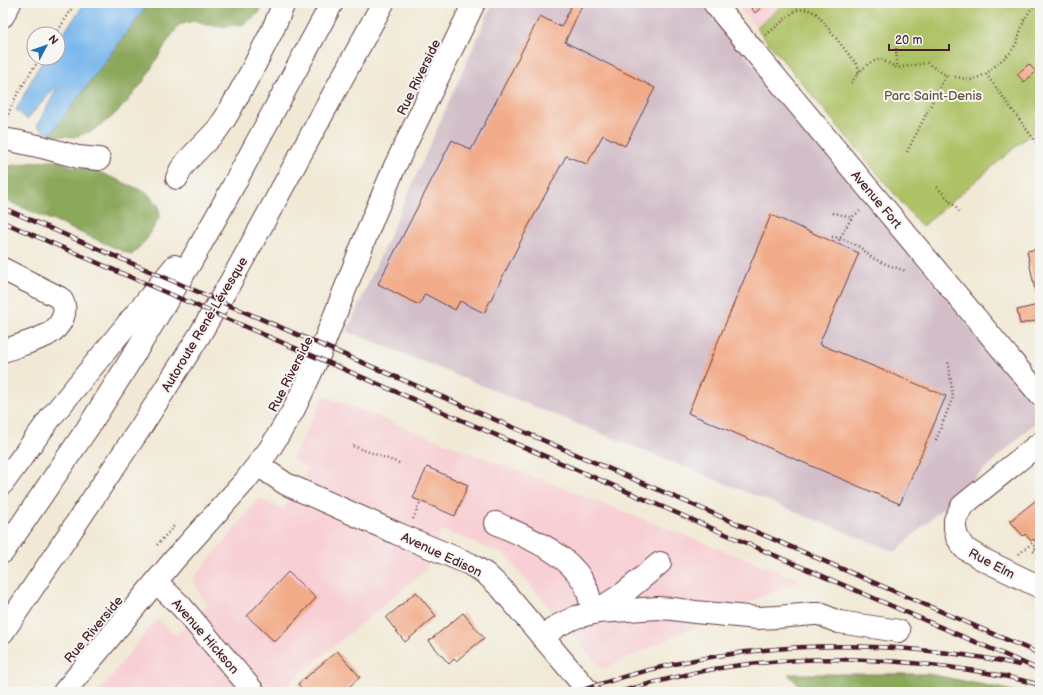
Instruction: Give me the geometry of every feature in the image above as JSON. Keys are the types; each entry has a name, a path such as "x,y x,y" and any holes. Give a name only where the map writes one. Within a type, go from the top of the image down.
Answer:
{"main road":[{"path":"3,16 10,3"},
{"path":"177,178 181,169 188,160 217,130 226,117 282,11 284,3"},
{"path":"3,552 57,474 120,377 189,265 332,3"},
{"name":"Autoroute René-Lévesque","path":"3,632 141,427 199,336 245,256 382,3"},
{"name":"Rue Riverside","path":"64,692 184,548 245,481 269,450 293,411 320,353 356,259 395,166 474,3"},
{"name":"Avenue Fort","path":"714,3 1040,395"},
{"path":"3,139 42,147 78,157 100,159"},
{"path":"3,483 52,416 218,214"},
{"path":"3,269 60,298 64,304 65,312 55,329 48,334 3,351"},
{"name":"Rue Elm","path":"1040,443 962,506 955,520 957,537 964,548 982,559 1040,588"},
{"name":"Avenue Edison","path":"258,465 286,484 470,564 482,571 501,588 589,692"},
{"path":"496,523 548,548 569,564 583,582 588,593 593,613"},
{"path":"593,613 624,593 660,562"},
{"name":"Avenue Hickson","path":"156,582 181,606 254,692"},
{"path":"542,637 566,621 576,617 598,612 658,608 758,618 820,614 839,622 899,631"}],"path":[{"path":"61,26 75,3"},
{"path":"1031,3 1034,6"},
{"path":"851,83 871,62 881,58 897,68 928,63 946,75 972,80 986,74 1012,52 1018,42 1024,20 1038,3"},
{"path":"762,38 796,10 807,9 817,14 858,66 860,72"},
{"path":"896,48 897,68"},
{"path":"9,112 22,86 35,66"},
{"path":"986,74 1038,145"},
{"path":"907,152 946,75"},
{"path":"937,187 960,212"},
{"path":"838,244 852,217 876,198"},
{"path":"833,213 852,217"},
{"path":"832,237 841,238 860,247 872,258 906,271"},
{"path":"936,440 952,397 948,360"},
{"path":"353,446 399,463"},
{"path":"156,546 176,524"},
{"path":"1016,557 1032,543 1036,544 1036,548 1032,551 1040,555"}],"shaded area":[{"path":"493,3 702,3 1040,412 1040,418 895,552 347,331"},
{"path":"736,3 785,3 756,28"},
{"path":"324,396 800,580 602,669 504,554 441,530 425,571 278,692 98,692 157,619 176,635 207,605 192,580 259,499 284,509 307,469 292,459"}],"green space":[{"path":"149,3 262,3 259,13 244,24 221,27 193,21 179,25 143,82 112,117 92,131 74,137 50,135"},
{"name":"Parc Saint-Denis","path":"785,3 1040,3 1040,126 922,227 756,28"},
{"path":"43,161 58,161 73,167 94,170 146,192 158,204 160,216 147,239 132,255 3,199 3,167"},
{"path":"788,674 928,674 1020,692 805,692"}],"water":[{"path":"85,3 149,3 50,135 37,126 57,88 56,87 27,119 16,110 40,66 66,66 66,30"}],"building":[{"path":"563,3 583,3 565,42 655,88 625,146 603,135 587,164 566,156 484,313 460,301 455,310 425,294 419,305 378,284 452,140 471,150 540,16 561,27 571,7"},
{"path":"747,3 766,3 755,13"},
{"path":"1029,64 1036,72 1024,82 1017,74"},
{"path":"771,215 859,253 819,344 946,396 900,504 688,413"},
{"path":"1040,246 1040,320 1020,324 1017,310 1038,305 1027,251 1037,249 1037,247"},
{"path":"427,467 468,485 455,516 413,498"},
{"path":"1040,497 1040,547 1033,539 1031,541 1025,534 1023,536 1010,521"},
{"path":"288,572 316,598 275,642 247,616"},
{"path":"416,592 436,616 405,642 386,618"},
{"path":"463,613 484,638 456,661 454,659 449,664 429,641"},
{"path":"337,651 360,677 343,692 305,692 298,684"}],"railway":[{"path":"3,208 1040,654"},
{"path":"3,222 1040,670"},
{"path":"577,692 619,678 704,658 789,648 832,646 920,650 945,652 1019,665"},
{"path":"618,692 688,674 729,667 791,660 823,659 917,663 994,674 1040,685"}]}
